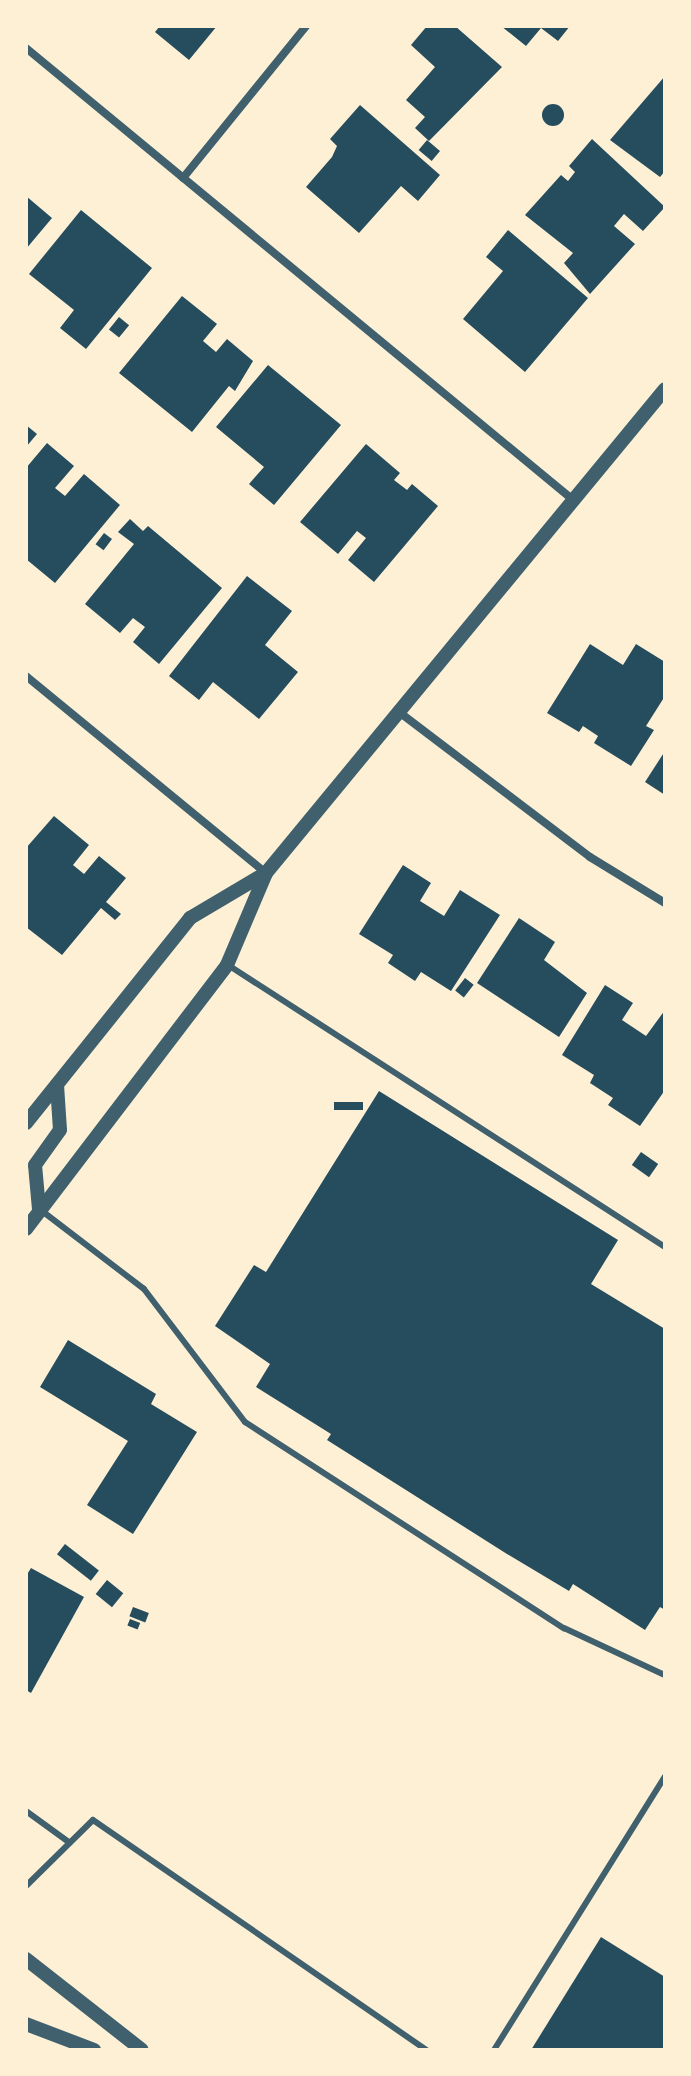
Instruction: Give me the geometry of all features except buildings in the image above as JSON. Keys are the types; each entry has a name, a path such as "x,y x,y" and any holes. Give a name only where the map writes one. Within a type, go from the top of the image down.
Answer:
{"street":[{"path":"183,178 306,26"},
{"path":"26,48 572,499"},
{"path":"26,1229 227,965 266,873 665,389"},
{"path":"26,676 266,873"},
{"path":"399,712 577,848 665,903"},
{"path":"26,1123 190,918 266,873"},
{"path":"39,1209 35,1165 60,1130 57,1085"},
{"path":"26,1959 142,2050"},
{"path":"26,2024 94,2050"}],"lane":[{"path":"227,965 665,1247"},
{"path":"39,1209 144,1289 245,1422 564,1628 665,1675"},
{"path":"494,2050 665,1776"},
{"path":"26,1811 70,1843"},
{"path":"26,1886 93,1820 426,2050"}]}
